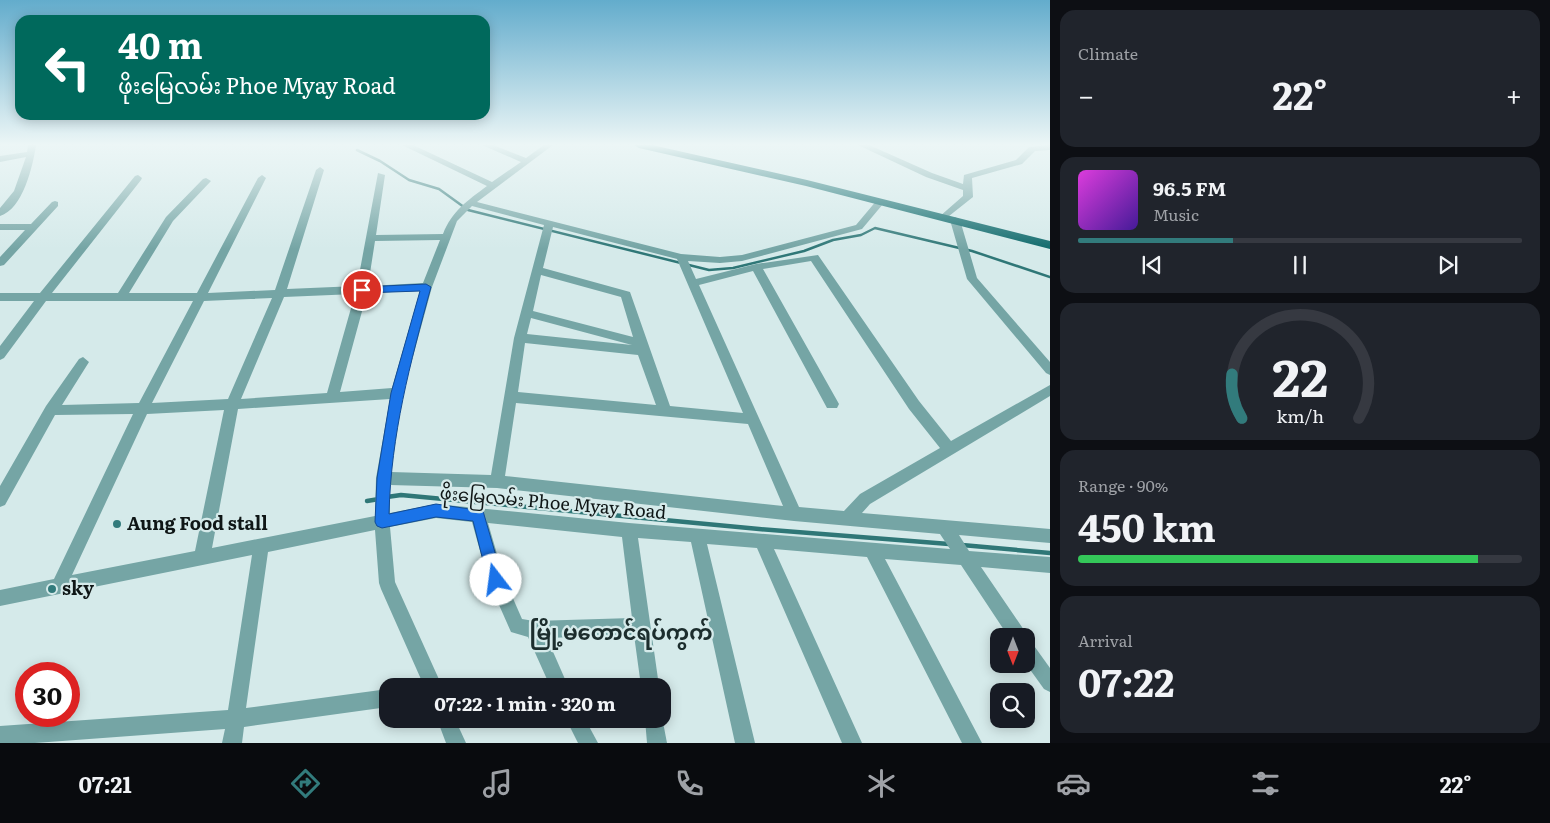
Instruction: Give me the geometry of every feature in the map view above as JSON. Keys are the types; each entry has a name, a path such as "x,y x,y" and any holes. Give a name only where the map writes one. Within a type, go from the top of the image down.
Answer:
{"main road":[{"path":"786,180 949,218 1050,245"}],"street":[{"path":"2,208 18,194 22,180"},
{"path":"0,355 42,298 137,180"},
{"path":"59,586 142,410 261,180"},
{"path":"202,557 232,406 280,293 317,180"},
{"path":"332,398 362,290 380,180"},
{"path":"480,180 493,186"},
{"path":"430,678 388,582 382,522 383,478 396,393 426,287 452,220 470,203 502,180"},
{"path":"942,180 968,189"},
{"path":"967,180 968,197 949,218 972,279 1050,370"},
{"path":"122,297 169,219 206,181"},
{"path":"470,203 682,257 731,260 811,241 859,227 880,202"},
{"path":"0,263 56,204"},
{"path":"497,482 520,338 549,224"},
{"path":"0,227 34,227"},
{"path":"371,238 446,237"},
{"path":"682,257 794,514"},
{"path":"693,283 756,267 814,257 914,404 949,449"},
{"path":"756,267 832,404"},
{"path":"538,270 626,295 641,347 665,412"},
{"path":"0,297 200,297 426,287"},
{"path":"526,313 641,347"},
{"path":"520,338 641,347"},
{"path":"0,500 51,410 83,362"},
{"path":"847,519 865,499 1050,390"},
{"path":"51,410 142,410 232,406 396,393"},
{"path":"511,398 753,420"},
{"path":"383,478 497,482 794,514 1050,536"},
{"name":"ဖိုးမြေလမ်း Phoe Myay Road","path":"0,598 436,511 629,530 1050,565"},
{"path":"478,515 496,580 517,626 534,630 641,626"},
{"path":"944,527 1012,628"},
{"path":"629,530 649,678"},
{"path":"697,535 745,743"},
{"path":"762,541 852,743"},
{"path":"232,743 261,546"},
{"path":"872,550 972,743"},
{"path":"534,630 555,678"},
{"path":"1035,662 1050,683"},
{"path":"0,736 236,720 379,699"},
{"path":"450,728 456,743"},
{"path":"580,728 588,743"},
{"path":"655,728 657,743"}],"waterway":[{"path":"409,180 439,189 468,210 709,270 733,268 804,251 833,240 861,235 875,228 972,251 1050,277"},
{"path":"387,497 401,495 759,529 949,544"},
{"path":"367,501 379,499"},
{"path":"962,545 1050,553"}],"place":[{"name":"Aung Food stall","path":"117,524"},
{"name":"sky","path":"52,589"}],"district":[{"name":"မြို့မတောင်ရပ်ကွက်","path":"621,633"}],"route":[{"path":"362,290 426,287 396,393 383,478 382,522 436,511 478,515 496,580"}]}
